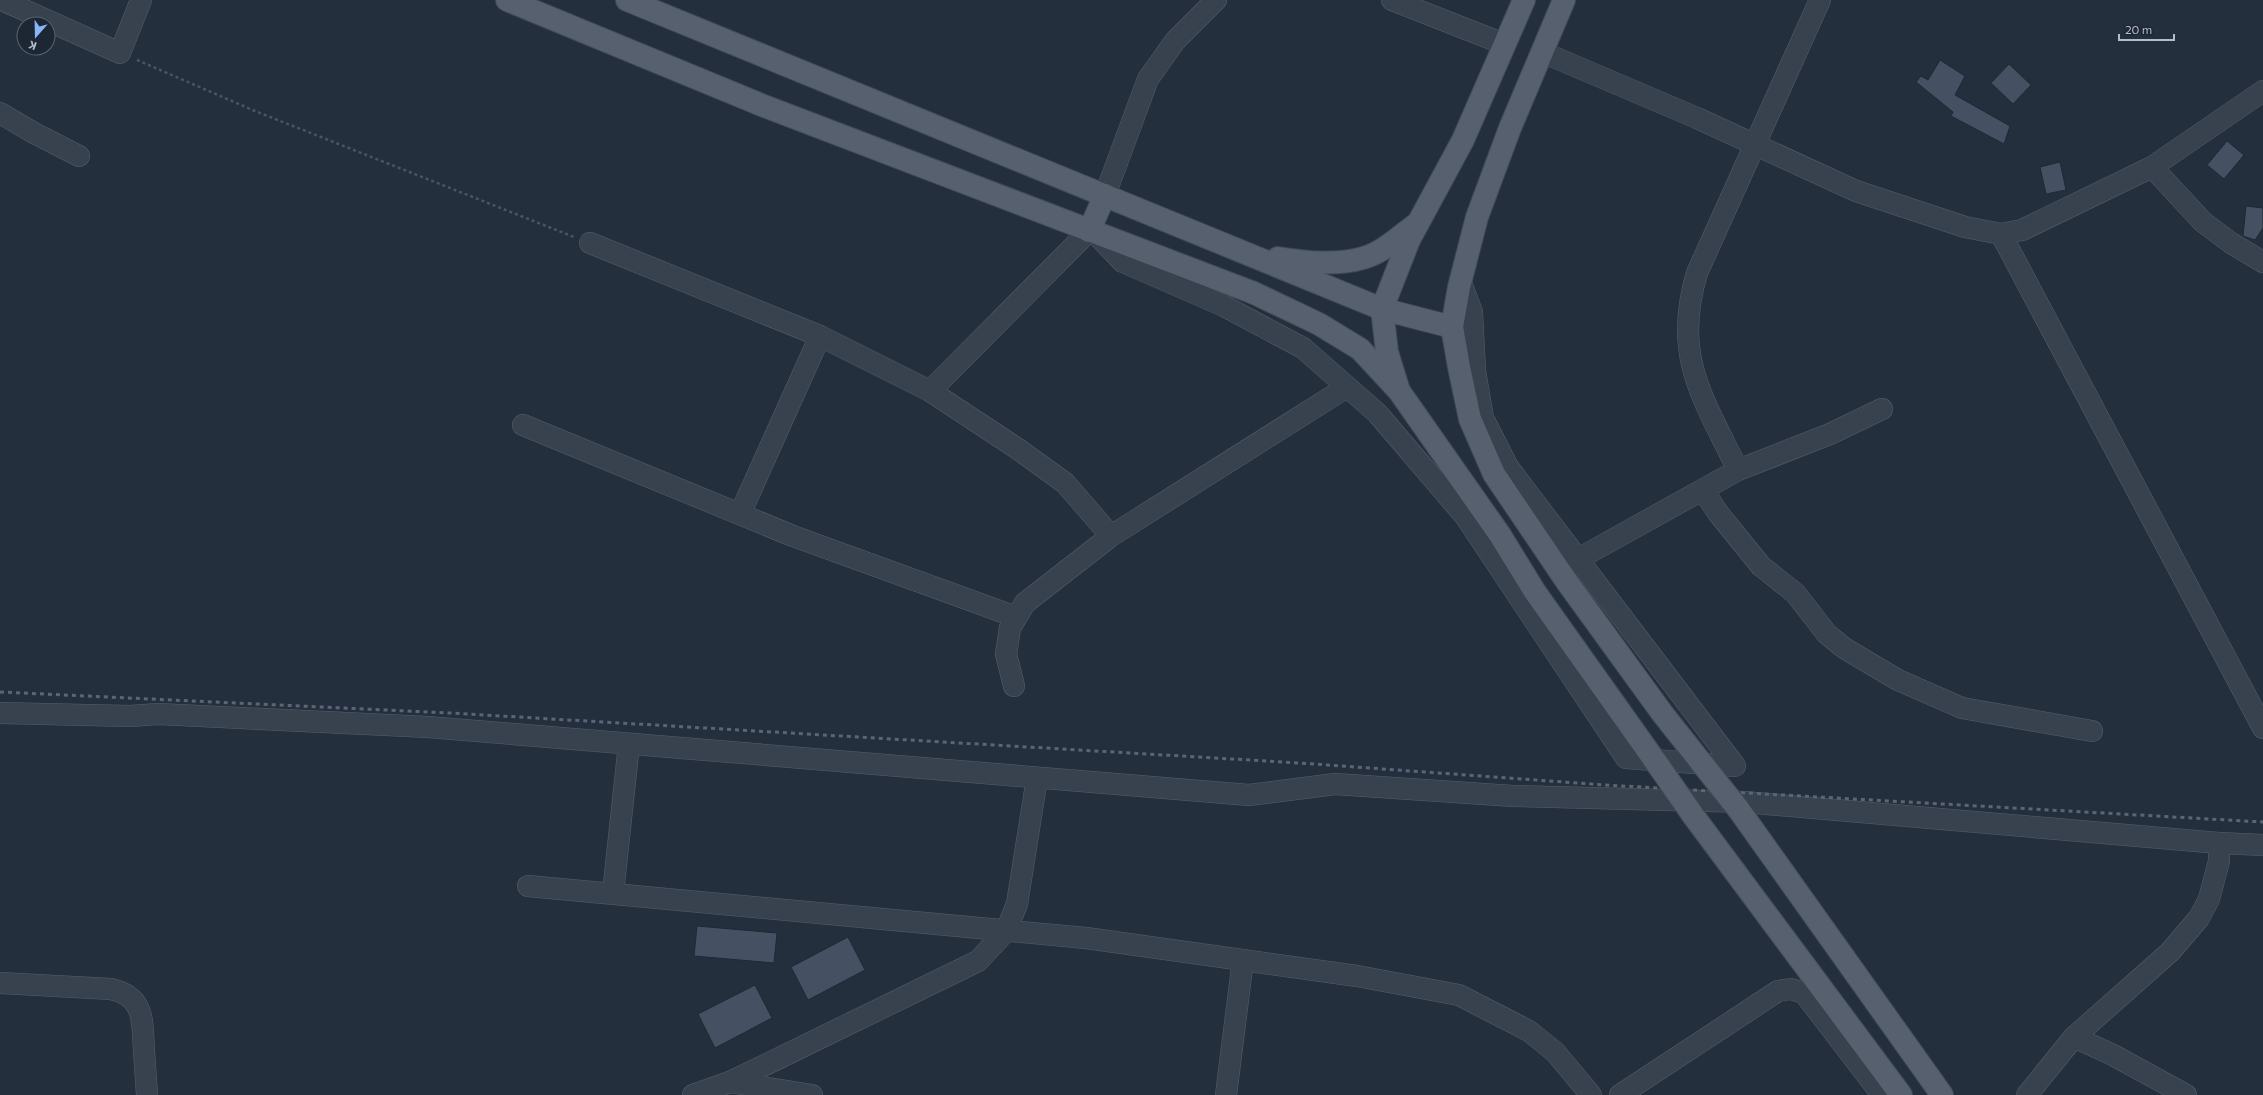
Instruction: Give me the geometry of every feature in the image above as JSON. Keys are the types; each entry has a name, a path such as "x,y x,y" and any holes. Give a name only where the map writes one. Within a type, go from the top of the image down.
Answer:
{"main road":[{"path":"507,0 764,106 1254,293 1319,324 1360,349 1399,391 1500,535 1536,592 1692,814 1900,1093"},
{"path":"627,0 1382,308 1452,326"},
{"path":"1399,391 1387,352 1382,308 1409,240 1463,140 1524,0"},
{"path":"1564,0 1510,128 1477,218 1460,280 1452,326 1470,419 1494,474 1572,588 1662,714 1739,810 1942,1095"},
{"path":"1092,232 1105,195"},
{"path":"1246,253 1289,260 1329,262 1364,258 1391,243 1419,222"}],"street":[{"path":"2,0 120,52 141,0"},
{"path":"1105,195 1148,80 1175,41 1216,0"},
{"path":"1392,0 1504,44"},
{"path":"1738,470 1696,383 1688,345 1687,325 1692,290 1697,273 1820,0"},
{"path":"1542,52 1754,144 1856,191 1965,227 2001,234 2022,230 2152,167 2263,91"},
{"path":"0,113 34,133 79,156"},
{"path":"2152,167 2203,222 2231,243 2263,262"},
{"path":"930,391 1092,232 1123,262 1224,306 1303,348 1377,413 1465,516 1626,758 1735,766 1508,467 1483,418 1475,371 1472,312 1460,280"},
{"path":"2001,234 2263,728"},
{"path":"590,243 820,336 930,391 1018,449 1065,483 1111,536"},
{"path":"740,514 820,336"},
{"path":"1014,686 1006,654 1010,628 1025,603 1111,536 1347,386"},
{"path":"1578,559 1738,470 1830,434 1882,409"},
{"path":"523,425 793,536 1016,617"},
{"path":"1703,490 1718,513 1761,566 1795,593 1827,634 1844,648 1898,680 1962,708 2092,731"},
{"path":"0,713 130,716 158,714 396,726 1249,796 1335,784 1513,796 1744,802 2219,844 2263,845"},
{"path":"613,893 629,744"},
{"path":"693,1095 730,1082 978,961 1006,931 1017,904 1037,778"},
{"path":"2027,1095 2074,1037 2170,952 2199,918 2209,898 2217,868 2219,844"},
{"path":"528,886 1086,938 1357,976 1459,995 1529,1031 1555,1052 1591,1095"},
{"path":"1226,1095 1243,960"},
{"path":"0,984 111,990 130,997 137,1005 143,1017 147,1095"},
{"path":"1620,1095 1778,991 1791,988 1804,993 1876,1087 1888,1093 1900,1093"},
{"path":"2074,1037 2113,1055 2186,1095"},
{"path":"730,1082 812,1095"}],"path":[{"path":"120,52 255,111 590,243"}],"building":[{"path":"1940,60 1965,76 1955,95 2010,126 2004,144 1951,116 1953,112 1916,82 1921,76 1928,80"},
{"path":"2009,64 2031,85 2013,104 1991,83"},
{"path":"2227,141 2244,155 2224,179 2207,165"},
{"path":"2060,162 2066,190 2046,194 2040,167"},
{"path":"2246,206 2263,208 2263,228 2255,240 2243,236"},
{"path":"697,926 777,933 774,963 694,956"},
{"path":"848,937 865,970 808,1000 791,967"},
{"path":"755,985 772,1018 715,1048 698,1014"}],"railway":[{"path":"0,692 450,713 1300,763 1605,785 2263,822"}]}
